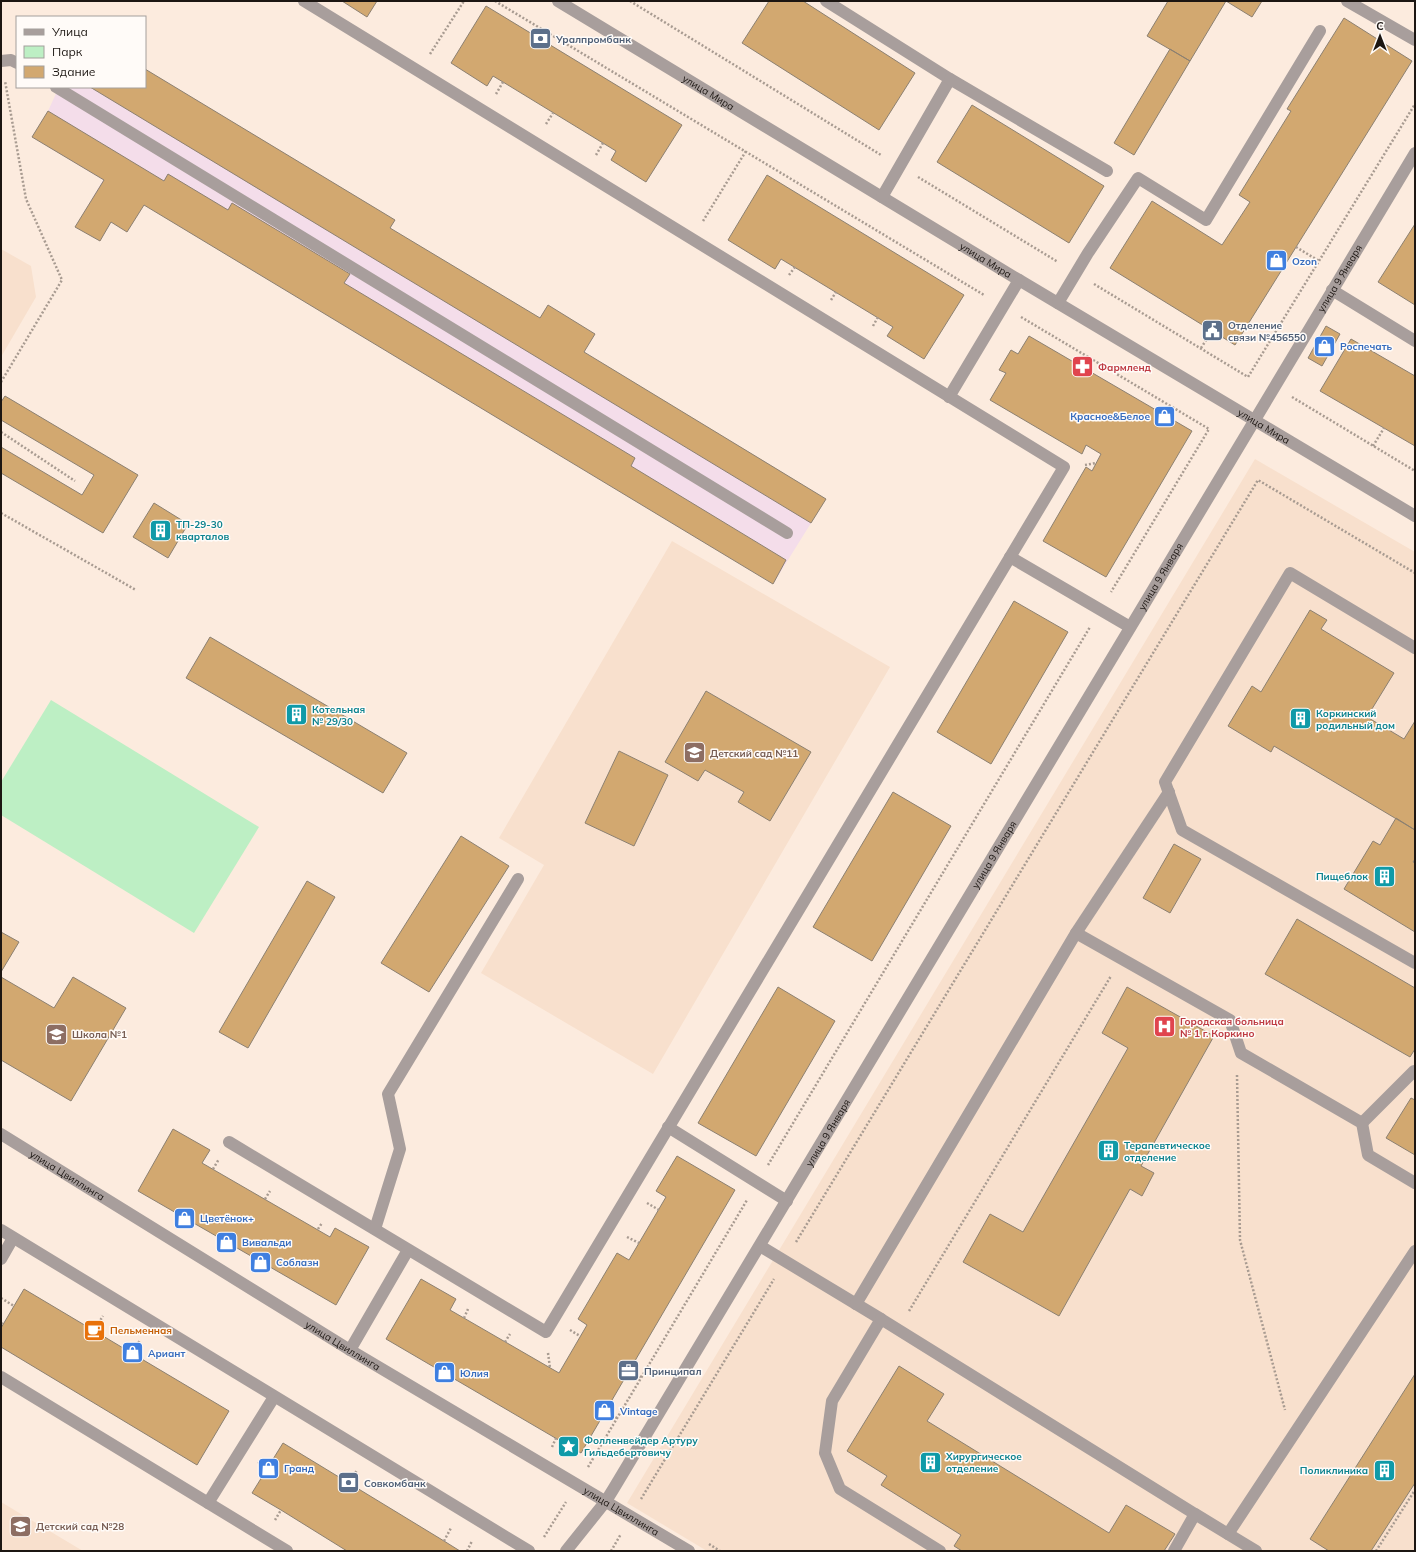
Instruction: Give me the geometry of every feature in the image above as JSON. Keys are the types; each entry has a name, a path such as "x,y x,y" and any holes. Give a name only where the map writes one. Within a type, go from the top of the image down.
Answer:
{"street":[{"path":"229,1142 546,1332 1064,467 304,1"},
{"name":"улица Мира","path":"558,1 1058,304 1415,516"},
{"path":"826,1 950,79 1107,171"},
{"path":"1347,1 1415,40"},
{"path":"1058,304 1076,273 1138,178 1206,220 1320,31"},
{"path":"1,60 11,60 16,62"},
{"path":"882,197 950,79"},
{"path":"58,88 787,533"},
{"name":"улица 9 Января","path":"566,1551 606,1501 1415,153"},
{"path":"949,397 1020,280"},
{"path":"1332,290 1415,341"},
{"path":"1010,557 1130,627"},
{"path":"1415,648 1290,574 1165,782 1182,830 1415,963"},
{"path":"856,1304 1076,933 1169,792"},
{"path":"375,1229 400,1149 388,1094 518,879"},
{"path":"1076,933 1230,1020 1241,1053 1362,1123 1368,1156 1415,1183"},
{"path":"1362,1123 1415,1071"},
{"path":"668,1128 787,1201"},
{"name":"улица Цвиллинга","path":"1,1134 350,1350 688,1551"},
{"path":"1,1230 529,1551"},
{"path":"1,1259 13,1238"},
{"path":"760,1246 1256,1551"},
{"path":"350,1350 408,1250"},
{"path":"1228,1534 1415,1251"},
{"path":"881,1319 832,1401 825,1454 840,1489 940,1551"},
{"path":"1,1377 287,1551"},
{"path":"208,1503 274,1397"},
{"path":"1174,1551 1195,1514"}],"path":[{"path":"419,72 464,1"},
{"path":"495,1 1209,429 585,1471"},
{"path":"630,1 1248,377 1415,104"},
{"path":"1,60 26,199 62,280 1,382"},
{"path":"692,239 746,151"},
{"path":"1296,247 1319,261"},
{"path":"1201,348 1212,332"},
{"path":"1082,367 1088,357"},
{"path":"1288,394 1415,471"},
{"path":"1165,416 1171,406"},
{"path":"1373,446 1384,428"},
{"path":"1,432 75,481"},
{"path":"639,1502 1258,480 1415,573"},
{"path":"1,513 136,590"},
{"path":"898,1330 1121,959"},
{"path":"1241,1053 1237,1079 1240,1240 1268,1352 1292,1437"},
{"path":"1,1298 14,1306"},
{"path":"94,1330 103,1316"},
{"path":"132,1353 141,1339"},
{"path":"629,1371 641,1377"},
{"path":"605,1411 617,1418"},
{"path":"348,1483 357,1470"},
{"path":"1376,1551 1415,1490"},
{"path":"444,1541 452,1527"},
{"path":"467,1551 473,1540"},
{"path":"707,1543 720,1551"}],"shaded area":[{"path":"146,70 395,220 390,228 540,318 548,305 595,334 584,352 826,499 773,584 144,205 127,232 111,222 100,241 75,227 103,180 32,137 48,111 59,88 146,88"},
{"path":"1,249 31,266 36,297 1,357"},
{"name":"Городская больница № 1 г. Коркино","path":"1255,459 1415,552 1415,1551 707,1551 627,1503"},
{"name":"Детский сад №11","path":"672,541 890,667 653,1074 481,973 544,865 499,838"},
{"name":"Детский сад №28","path":"1,1502 83,1551 1,1551"}],"green space":[{"path":"51,700 259,827 194,933 1,815 1,782"}],"building":[{"path":"342,1 377,1 367,17"},
{"path":"769,1 803,1 915,73 879,130 742,43"},
{"path":"1168,1 1226,1 1190,61 1147,36"},
{"path":"1226,1 1262,1 1252,17"},
{"path":"486,6 682,125 646,182 611,160 616,151 503,82 493,76 487,86 451,63"},
{"path":"1344,18 1412,61 1235,345 1110,268 1152,201 1222,245 1250,202 1239,195 1291,111 1287,109"},
{"path":"1170,49 1190,61 1134,155 1114,143"},
{"path":"146,70 395,220 390,228 540,318 548,305 595,334 584,352 826,499 811,523 92,88 146,88"},
{"path":"972,105 1104,186 1069,243 937,162"},
{"path":"48,111 164,181 168,174 228,210 232,203 350,274 344,283 635,458 631,466 786,560 773,584 144,205 127,232 111,222 100,241 75,227 104,180 32,137"},
{"path":"767,175 964,295 924,359 887,336 893,327 781,259 775,269 728,240"},
{"path":"1415,224 1415,305 1378,282"},
{"name":"Роспечать","path":"1326,326 1340,334 1322,366 1308,358"},
{"path":"1029,336 1192,431 1106,577 1043,541 1086,467 1092,471 1101,454 1086,445 1082,454 990,400 1006,373 999,370 1011,350 1018,354"},
{"path":"1351,339 1415,376 1415,446 1320,391"},
{"path":"5,396 138,475 103,533 1,473 1,447 82,495 94,475 1,420 1,402"},
{"name":"ТП-29-30 кварталов","path":"154,503 188,524 168,558 133,537"},
{"path":"1014,601 1068,632 991,764 937,732"},
{"name":"Коркинский родильный дом","path":"1310,610 1327,620 1321,629 1394,673 1367,717 1404,739 1415,721 1415,830 1274,746 1271,752 1228,726 1252,686 1261,692"},
{"name":"Котельная № 29/30","path":"210,637 407,753 383,793 186,678"},
{"path":"706,691 811,752 770,821 738,802 744,792 705,770 698,781 665,762"},
{"path":"619,751 668,775 634,846 585,823"},
{"path":"893,792 951,826 872,961 813,927"},
{"name":"Пищеблок","path":"1396,818 1415,830 1415,859 1413,862 1415,863 1415,932 1344,889 1373,841 1380,845"},
{"path":"461,836 509,866 429,992 381,963"},
{"path":"1174,844 1201,859 1170,913 1143,898"},
{"path":"307,881 335,897 248,1048 219,1032"},
{"path":"1297,919 1415,988 1415,1049 1410,1057 1265,974"},
{"path":"1,932 19,942 1,972"},
{"name":"Школа №1","path":"1,977 54,1008 73,977 126,1008 71,1101 1,1060"},
{"path":"778,987 835,1021 756,1156 698,1123"},
{"name":"Терапевтическое отделение","path":"1127,987 1214,1036 1141,1166 1154,1173 1142,1196 1130,1189 1059,1316 963,1262 990,1214 1023,1232 1128,1048 1102,1033"},
{"path":"1411,1098 1415,1100 1415,1155 1386,1138"},
{"path":"173,1129 210,1150 202,1163 330,1237 335,1228 369,1247 336,1305 138,1191"},
{"path":"677,1156 735,1190 581,1453 386,1339 421,1279 456,1299 450,1310 559,1373 587,1325 578,1319 617,1253 629,1260 666,1197 656,1191"},
{"path":"24,1289 229,1411 197,1465 1,1347 1,1328"},
{"name":"Хирургическое отделение","path":"899,1366 944,1394 927,1421 1109,1533 1126,1505 1175,1534 1164,1551 962,1551 954,1546 961,1535 881,1485 887,1476 847,1451"},
{"name":"Поликлиника","path":"1415,1374 1415,1483 1371,1551 1329,1551 1310,1539"},
{"path":"283,1443 460,1551 347,1551 252,1493"}],"place":[{"name":"Уралпромбанк","path":"541,39"},
{"name":"Ozon","path":"1276,261"},
{"name":"Отделение связи №456550","path":"1212,331"},
{"name":"Роспечать","path":"1324,346"},
{"name":"Фармленд","path":"1082,367"},
{"name":"Красное&Белое","path":"1165,416"},
{"name":"ТП-29-30 кварталов","path":"161,530"},
{"name":"Котельная № 29/30","path":"296,715"},
{"name":"Коркинский родильный дом","path":"1301,719"},
{"name":"Детский сад №11","path":"694,753"},
{"name":"Пищеблок","path":"1384,876"},
{"name":"Городская больница № 1 г. Коркино","path":"1164,1027"},
{"name":"Школа №1","path":"56,1034"},
{"name":"Терапевтическое отделение","path":"1109,1151"},
{"name":"Цветёнок+","path":"185,1218"},
{"name":"Вивальди","path":"226,1242"},
{"name":"Соблазн","path":"261,1262"},
{"name":"Пельменная","path":"94,1330"},
{"name":"Ариант","path":"132,1353"},
{"name":"Принципал","path":"629,1371"},
{"name":"Юлия","path":"445,1373"},
{"name":"Vintage","path":"605,1411"},
{"name":"Фолленвейдер Артуру Гильдебертовичу","path":"569,1446"},
{"name":"Хирургическое отделение","path":"930,1462"},
{"name":"Гранд","path":"268,1468"},
{"name":"Поликлиника","path":"1384,1470"},
{"name":"Совкомбанк","path":"349,1483"},
{"name":"Детский сад №28","path":"21,1526"}]}
